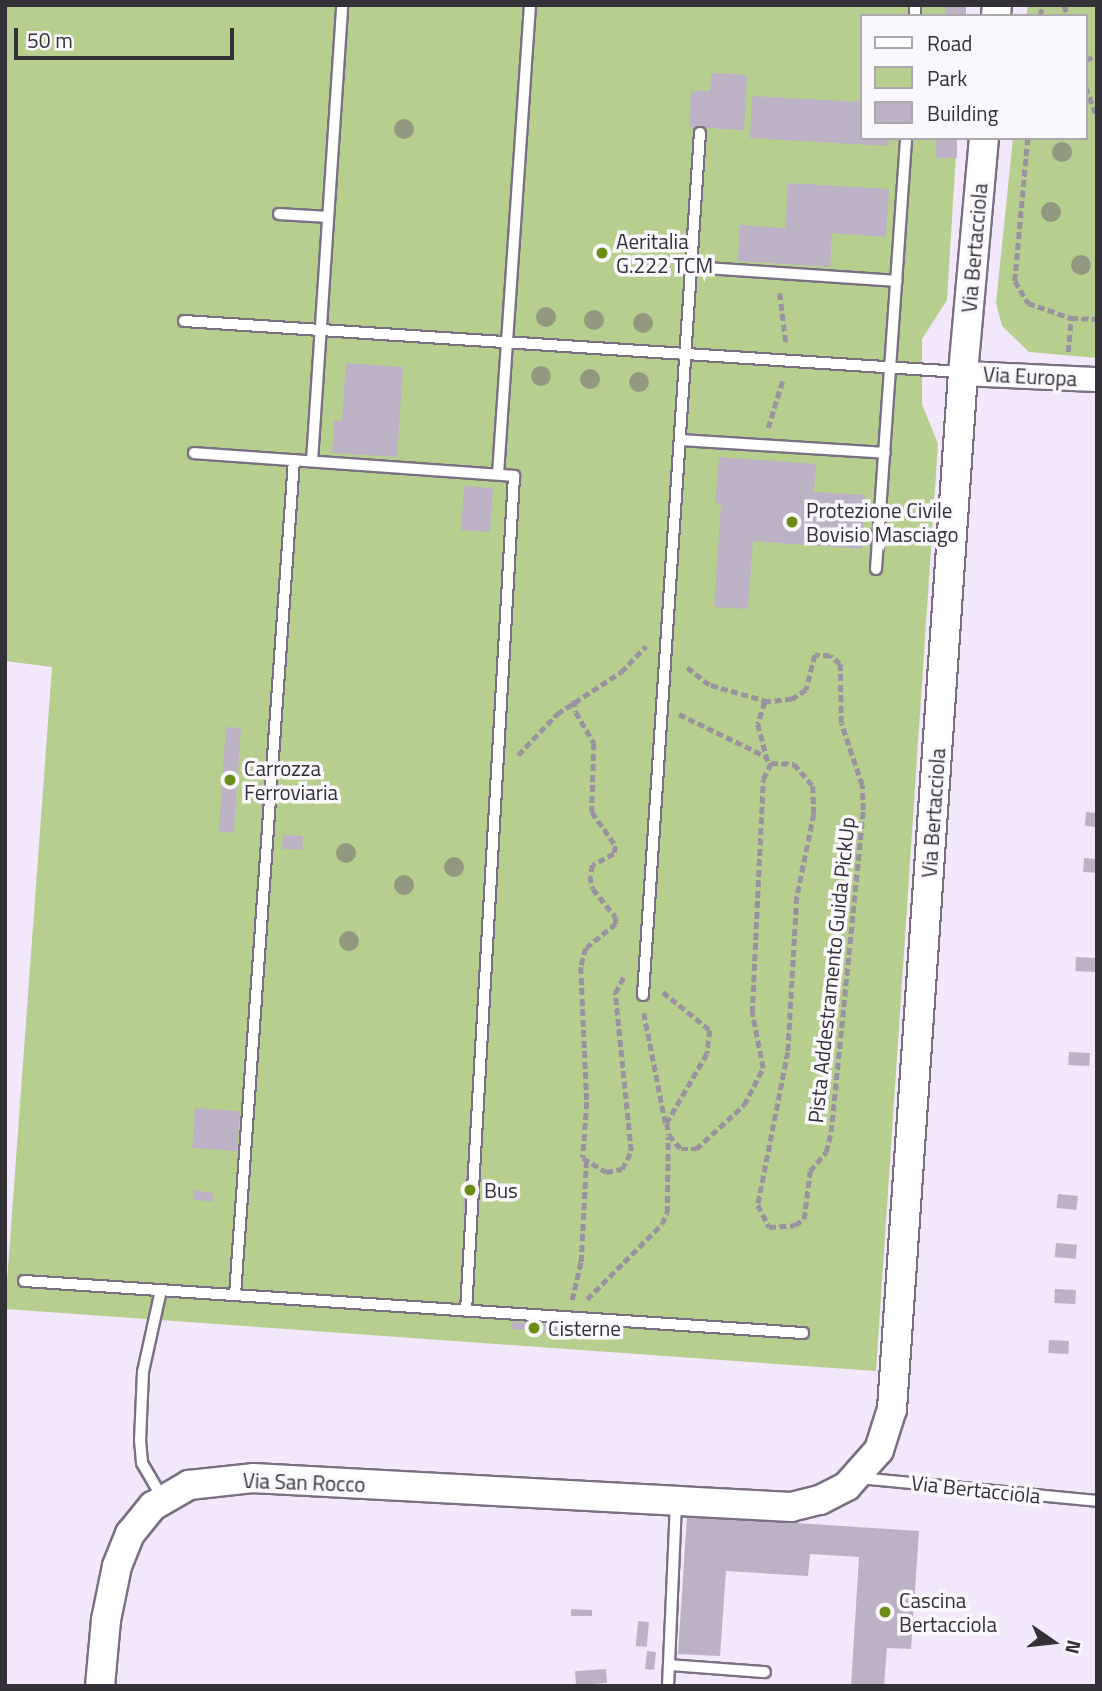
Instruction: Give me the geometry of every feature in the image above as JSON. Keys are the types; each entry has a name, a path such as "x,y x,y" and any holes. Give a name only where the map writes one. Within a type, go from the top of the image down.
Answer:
{"street":[{"name":"Via Bertacciola","path":"665,1500 791,1507 831,1495 856,1478 881,1444 892,1409 963,373 984,140"},
{"name":"Via Europa","path":"963,373 1097,379"},
{"name":"Via San Rocco","path":"100,1686 117,1566 133,1529 163,1499 207,1481 253,1478 665,1500"}],"lane":[{"path":"312,461 342,5"},
{"path":"498,474 530,5"},
{"path":"643,995 699,133"},
{"path":"876,569 906,140"},
{"path":"279,214 328,217"},
{"path":"692,267 897,281"},
{"path":"184,321 963,373"},
{"path":"681,440 885,453"},
{"path":"194,453 514,476 467,1311"},
{"path":"235,1295 294,460"},
{"path":"24,1281 803,1333"},
{"path":"161,1290 144,1372 139,1440 142,1463 163,1499"},
{"name":"Via Bertacciola","path":"856,1478 1097,1502"},
{"path":"665,1500 668,1686"},
{"path":"669,1665 765,1672"}],"path":[{"path":"1088,92 1097,117"},
{"path":"1028,140 1015,281 1028,303 1071,318 1097,319"},
{"path":"762,445 788,361 777,274"},
{"path":"1066,378 1071,318"},
{"path":"497,787 557,714 632,663 669,606"},
{"name":"Pista Addestramento Guida PickUp","path":"666,655 677,658 709,685 765,702 792,699 806,690 815,655 836,659 841,673 841,723 862,785 829,1145 810,1171 804,1219 784,1228 764,1223 758,1205 788,1052 797,897 814,800 813,786 794,764 778,761 767,768 758,724 765,702"},
{"path":"663,706 766,757"},
{"path":"568,1317 662,1224 667,1213 668,1136 643,995"},
{"path":"568,1317 581,1262 586,1162"}],"green space":[{"path":"5,5 966,5 965,14 860,14 860,140 957,140 947,300 922,339 922,404 938,444 876,1371 5,1309 52,667 5,661"},
{"path":"1028,5 1097,5 1097,358 1029,352 1002,326 996,303 1013,140 1088,140 1088,14 1026,14"}],"building":[{"path":"945,5 966,5 966,14 945,14"},
{"path":"711,73 747,75 744,130 689,127 691,91 710,91"},
{"path":"752,96 860,102 860,140 889,140 888,146 750,138"},
{"path":"936,140 957,140 957,158 936,158"},
{"path":"788,183 889,189 886,237 832,233 830,267 738,261 740,225 785,228"},
{"path":"346,363 403,367 397,457 332,453 334,421 342,421"},
{"name":"Protezione Civile Bovisio Masciago","path":"719,457 816,464 814,492 865,495 862,549 753,541 748,609 714,607 721,503 715,503"},
{"path":"464,486 493,488 490,532 461,530"},
{"name":"Carrozza Ferroviaria","path":"226,727 241,728 234,833 219,832"},
{"path":"1086,812 1097,813 1096,827 1085,826"},
{"path":"283,835 303,836 302,850 282,849"},
{"path":"1084,858 1097,859 1096,873 1083,872"},
{"path":"1076,957 1096,958 1095,972 1075,971"},
{"path":"1069,1052 1090,1053 1089,1066 1068,1065"},
{"path":"195,1108 240,1111 237,1151 192,1148"},
{"name":"Bus","path":"467,1164 479,1165 475,1215 463,1214"},
{"path":"194,1190 214,1193 212,1202 193,1199"},
{"path":"1058,1194 1078,1196 1076,1210 1057,1208"},
{"path":"1056,1243 1077,1245 1076,1259 1055,1257"},
{"path":"1055,1289 1076,1290 1075,1304 1054,1303"},
{"name":"Cisterne","path":"512,1322 558,1326 557,1333 511,1329"},
{"path":"1049,1340 1069,1341 1068,1354 1048,1353"},
{"name":"Cascina Bertacciola","path":"687,1516 919,1531 911,1649 887,1648 884,1686 851,1686 859,1557 810,1554 808,1576 726,1571 720,1656 678,1654"},
{"path":"571,1609 592,1610 592,1616 571,1616"},
{"path":"638,1621 649,1622 647,1647 636,1646"},
{"path":"647,1651 656,1652 654,1670 645,1669"},
{"path":"606,1669 607,1683 576,1685 575,1671"}],"place":[{"name":"Aeritalia G.222 TCM","path":"602,253"},
{"name":"Protezione Civile Bovisio Masciago","path":"792,522"},
{"name":"Carrozza Ferroviaria","path":"230,780"},
{"name":"Bus","path":"470,1190"},
{"name":"Cisterne","path":"534,1328"},
{"name":"Cascina Bertacciola","path":"885,1612"}]}
